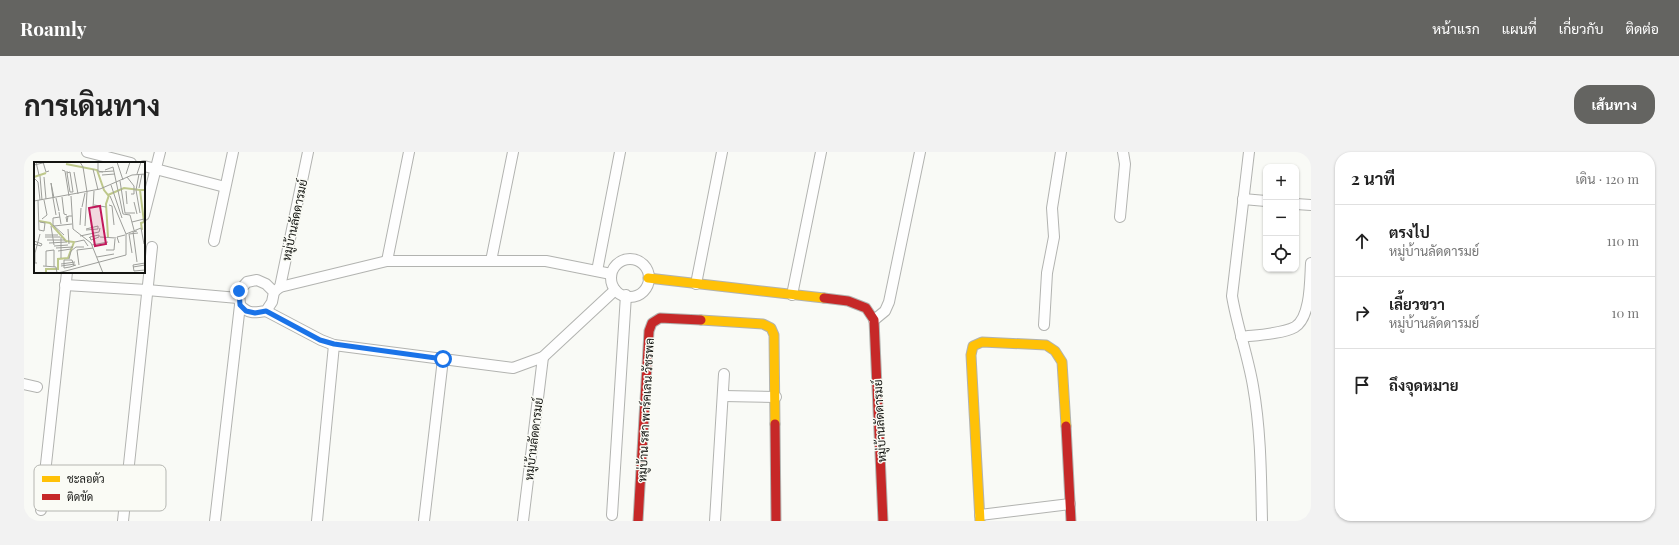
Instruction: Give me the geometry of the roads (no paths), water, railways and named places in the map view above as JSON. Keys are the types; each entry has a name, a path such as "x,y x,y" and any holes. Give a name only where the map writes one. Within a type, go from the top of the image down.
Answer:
{"street":[{"path":"88,162 89,152 127,162"},
{"path":"145,211 160,152"},
{"path":"214,241 233,152"},
{"name":"หมู่บ้านลัดดารมย์","path":"266,311 277,290 308,152"},
{"path":"387,261 409,152"},
{"path":"491,261 513,152"},
{"path":"597,271 620,152"},
{"path":"696,284 722,152"},
{"path":"792,295 821,152"},
{"path":"648,278 848,301 866,308 874,320 885,311 889,302 920,152"},
{"path":"1044,325 1047,273 1054,237 1052,208 1061,152"},
{"path":"1120,217 1125,164 1123,152"},
{"path":"1248,152 1232,296 1253,386 1260,441 1262,521"},
{"path":"145,166 225,187"},
{"path":"1243,199 1263,201"},
{"path":"1299,204 1311,205"},
{"path":"129,465 152,247"},
{"path":"634,259 642,263 647,271 648,278 646,288 639,294 631,296 620,294 615,290 611,283 611,274 616,264 622,260 634,259"},
{"path":"215,521 239,291 247,282 257,280 277,290 387,261 546,261 611,274"},
{"path":"1241,337 1285,331 1297,326 1307,311 1311,263"},
{"path":"46,465 67,273"},
{"path":"65,285 147,290 239,302 246,311 255,313 266,311 320,340 334,344 513,368 543,357 615,290"},
{"path":"612,514 626,295"},
{"name":"หมู่บ้าน รสา พาร์คเลน วัชรพล","path":"638,521 650,331 652,323 660,318 763,324 771,328 774,335 776,397 776,521"},
{"name":"หมู่บ้านลัดดารมย์","path":"874,320 883,521"},
{"path":"1070,504 980,518 971,354 973,346 982,342 1046,345 1055,351 1062,362 1071,521"},
{"path":"317,521 334,344"},
{"name":"หมู่บ้านลัดดารมย์","path":"523,521 543,357"},
{"path":"424,521 443,359"},
{"path":"716,521 724,374"},
{"path":"24,384 37,387"},
{"path":"723,396 776,397"},
{"path":"123,521 124,511"}]}
